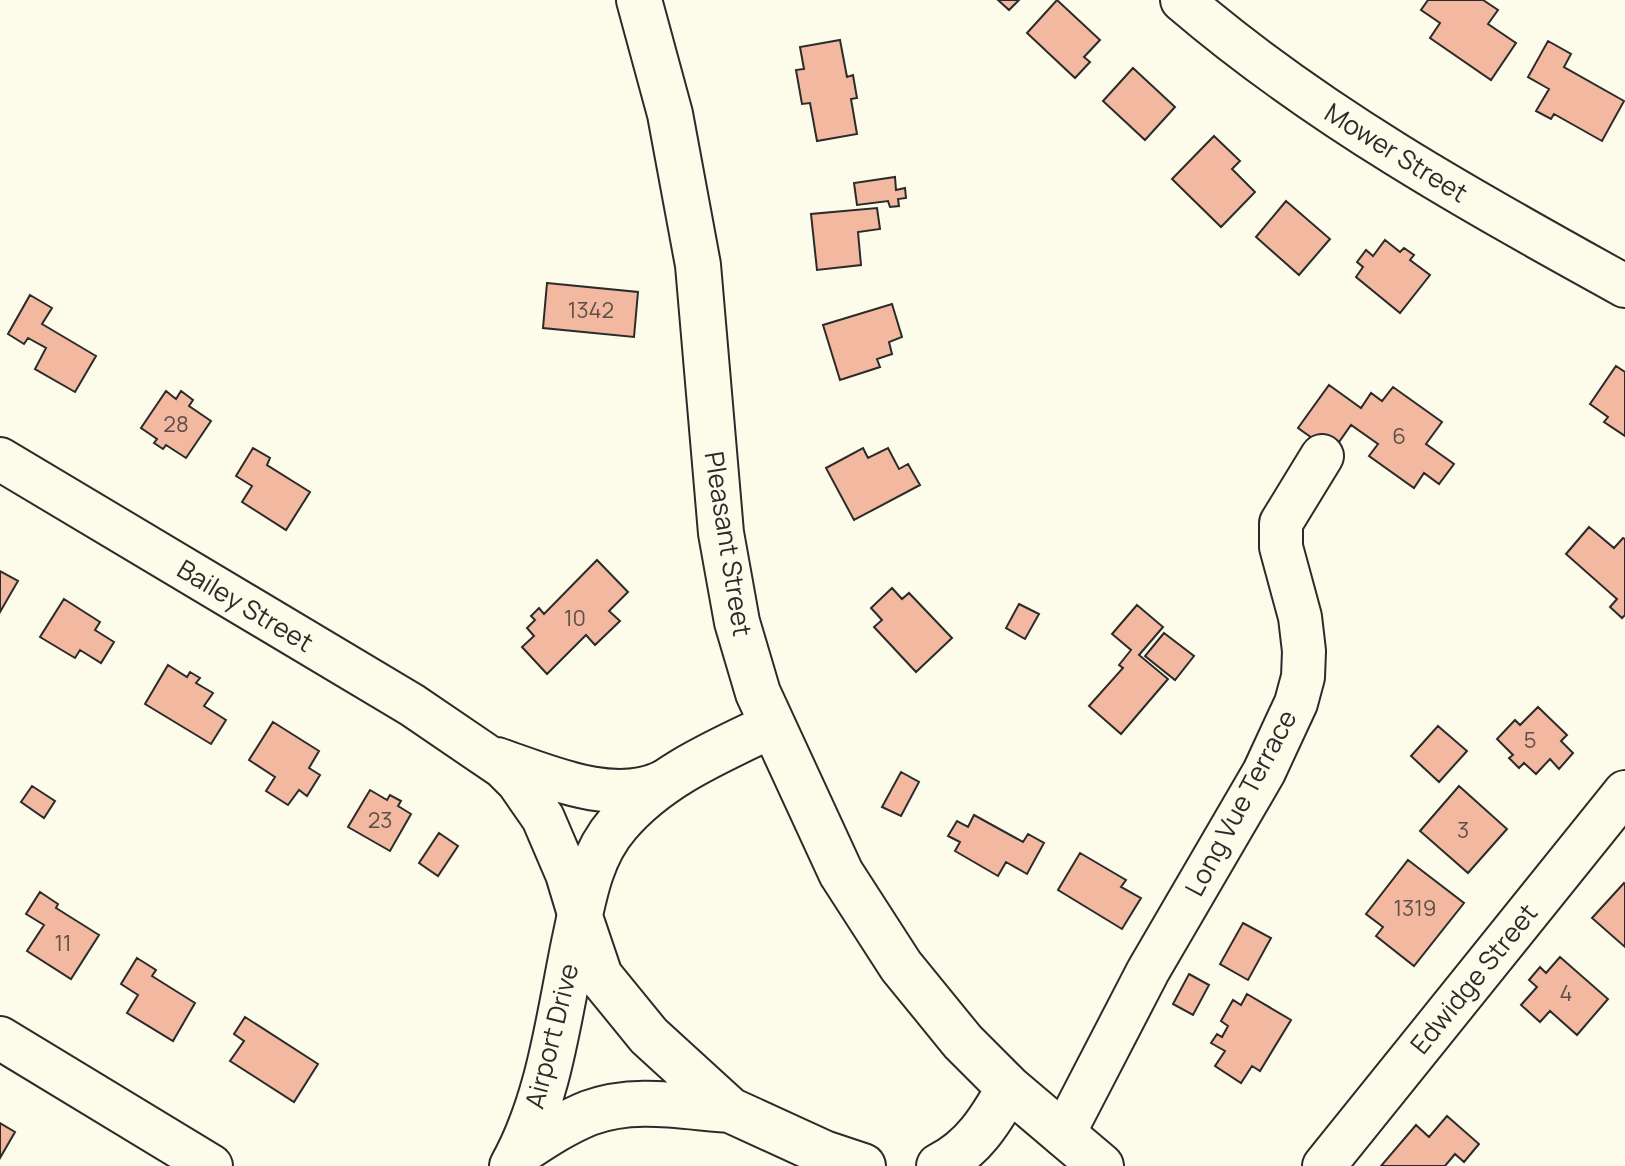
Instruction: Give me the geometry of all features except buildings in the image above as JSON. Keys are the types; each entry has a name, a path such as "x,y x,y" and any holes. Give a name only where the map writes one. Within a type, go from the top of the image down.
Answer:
{"main road":[{"name":"Pleasant Street","path":"639,0 670,114 698,265 728,576 746,655 771,726 841,873 870,920 935,1010 1009,1088 1101,1166"},
{"name":"Bailey Street","path":"665,781 771,726"},
{"name":"Airport Drive","path":"516,1160 539,1099 590,877 606,839 630,811 665,781"},
{"name":"Airport Drive","path":"580,917 600,976 649,1036 730,1110 824,1153 863,1166"},
{"path":"939,1166 963,1152 973,1142 990,1122 1009,1088"},
{"name":"Airport Drive","path":"516,1160 563,1125 604,1108 651,1104 730,1110"}],"street":[{"name":"Mower Street","path":"1182,0 1265,67 1344,122 1459,193 1625,286"},
{"name":"Long Vue Terrace","path":"1063,1135 1148,971 1264,772 1296,703 1303,677 1304,651 1300,617 1281,547 1281,523 1322,456"},
{"name":"Bailey Street","path":"0,459 412,705 488,756 518,782 543,818 567,874 580,917"},
{"name":"Bailey Street","path":"488,756 602,790 636,791 665,781"},
{"name":"Edwidge Street","path":"1324,1166 1625,792"},
{"path":"0,1038 211,1166"}]}
